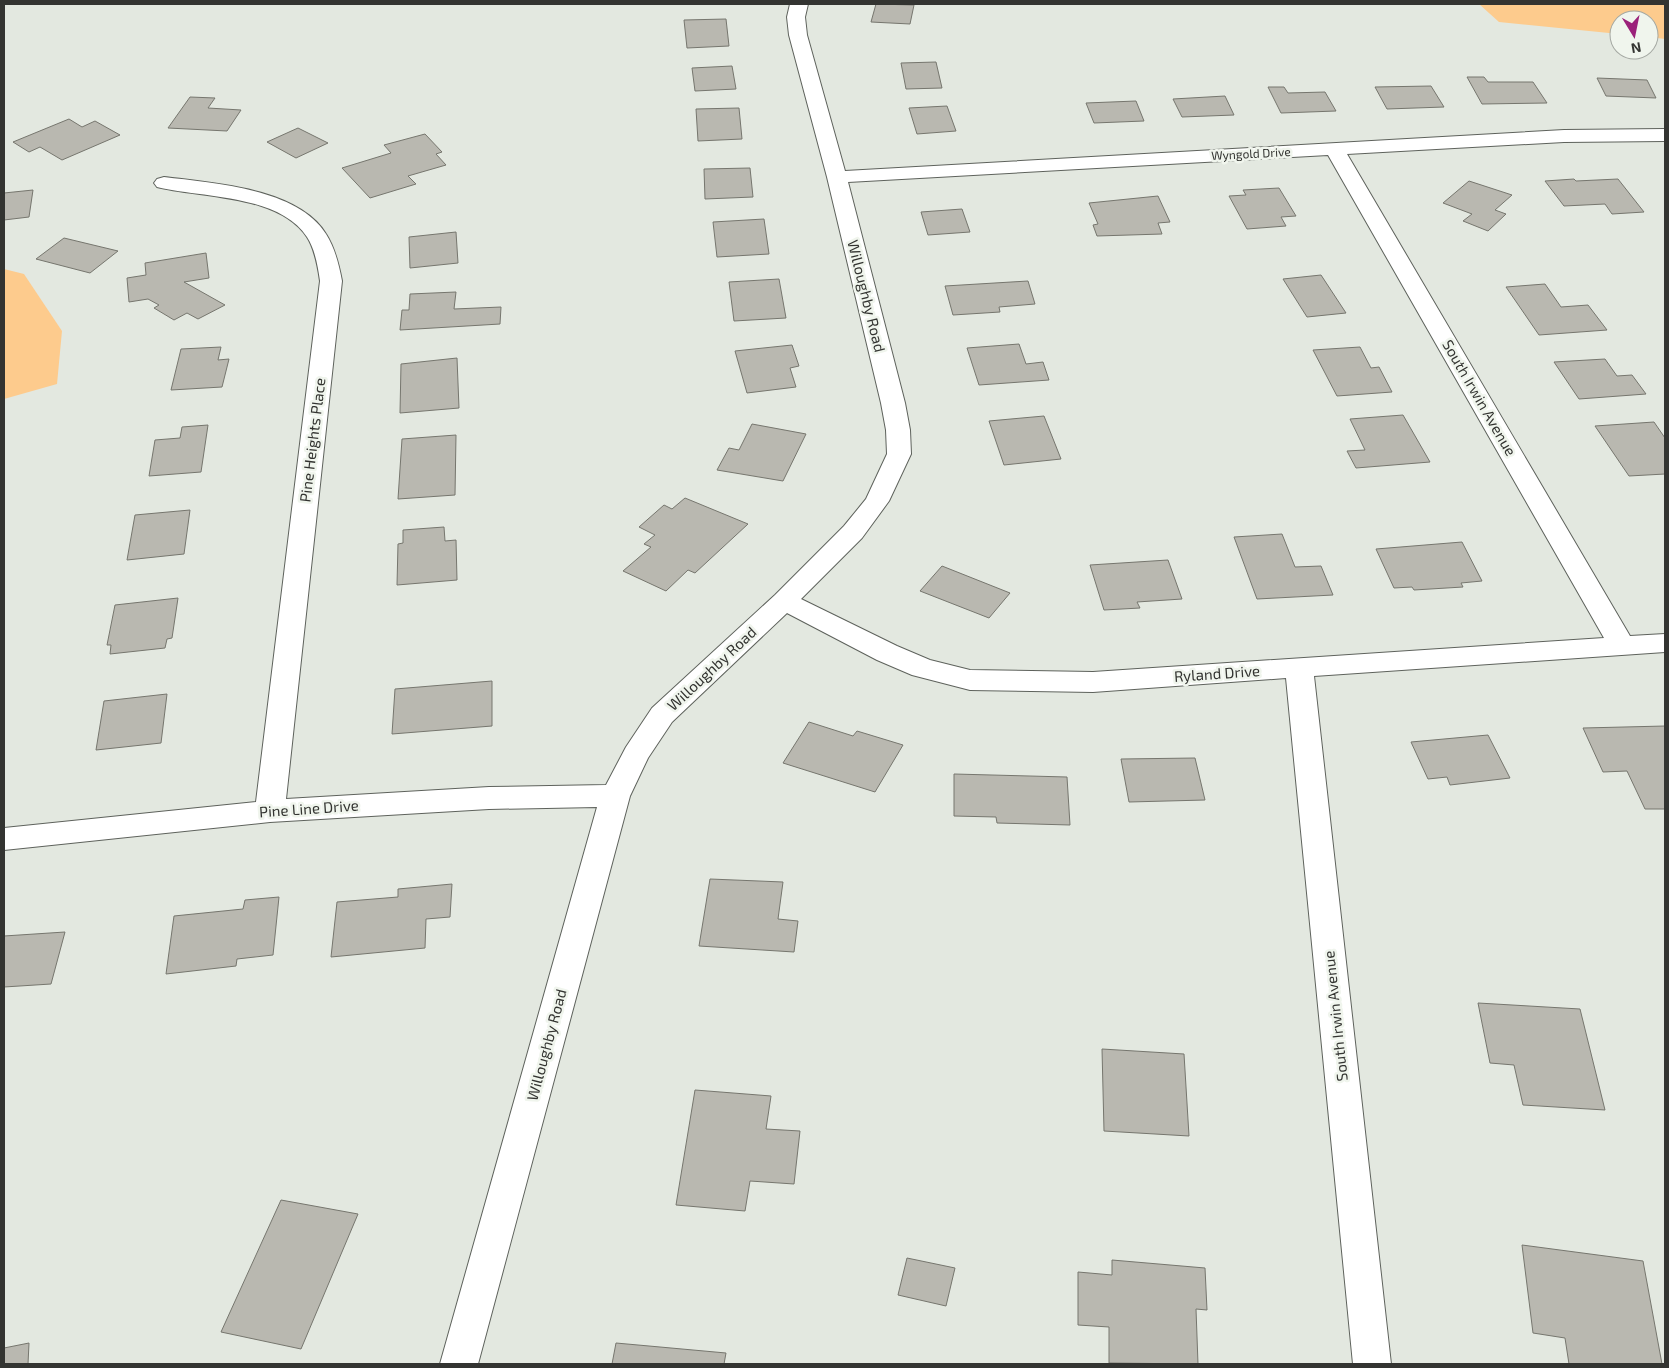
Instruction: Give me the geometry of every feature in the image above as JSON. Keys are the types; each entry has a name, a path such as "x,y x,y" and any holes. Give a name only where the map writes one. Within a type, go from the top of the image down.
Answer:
{"street":[{"name":"Willoughby Road","path":"459,1364 615,796 636,754 662,715 784,601 853,532 877,501 899,454 898,430 893,403 798,35 796,18 799,4"},
{"name":"Wyngold Drive","path":"836,178 1564,136 1665,135"},
{"name":"South Irwin Avenue","path":"1335,150 1622,646"},
{"name":"Pine Heights Place","path":"164,183 237,192 266,201 305,221 316,234 325,256 331,281 270,811"},
{"name":"Ryland Drive","path":"784,601 887,653 922,668 970,680 1093,682 1665,643"},
{"name":"South Irwin Avenue","path":"1299,668 1372,1364"},
{"name":"Pine Line Drive","path":"4,839 270,811 489,798 615,796"}],"shaded area":[{"path":"1479,4 1665,4 1665,39 1659,38 1659,10 1609,10 1609,33 1499,22"},
{"path":"4,269 24,274 62,331 57,384 4,399"}],"building":[{"path":"876,4 914,5 910,24 871,22"},
{"path":"726,19 729,46 687,48 684,20"},
{"path":"936,62 942,88 906,89 901,63"},
{"path":"732,66 736,89 695,91 692,68"},
{"path":"1467,77 1484,77 1488,82 1533,82 1547,103 1482,104"},
{"path":"1597,78 1647,80 1656,98 1606,96"},
{"path":"1431,86 1444,107 1387,109 1375,87"},
{"path":"1268,87 1284,87 1288,93 1325,92 1336,111 1281,113"},
{"path":"1225,96 1234,115 1182,117 1173,99"},
{"path":"190,97 215,98 208,108 241,110 227,131 168,128"},
{"path":"1136,101 1144,121 1094,123 1086,103"},
{"path":"947,106 956,131 917,134 909,108"},
{"path":"739,108 742,139 698,141 696,109"},
{"path":"69,119 82,127 95,121 120,135 62,160 40,147 29,152 13,142"},
{"path":"298,128 328,143 296,158 267,142"},
{"path":"425,134 442,152 436,154 446,165 408,176 416,184 370,198 342,168 391,153 384,145"},
{"path":"750,168 753,197 705,199 704,169"},
{"path":"1574,179 1576,181 1618,179 1644,212 1612,214 1605,204 1564,206 1545,181"},
{"path":"1469,181 1512,195 1495,210 1506,214 1488,231 1463,221 1472,214 1443,203"},
{"path":"1279,188 1296,216 1281,217 1286,226 1247,229 1229,196 1246,195 1243,190"},
{"path":"33,190 29,217 4,220 4,193"},
{"path":"1158,196 1170,222 1158,223 1162,234 1097,236 1093,225 1098,224 1089,203"},
{"path":"962,209 970,232 928,235 921,212"},
{"path":"764,219 769,254 717,257 713,222"},
{"path":"456,232 458,263 410,268 409,237"},
{"path":"64,238 118,251 90,273 36,259"},
{"path":"206,253 209,278 184,282 225,305 198,319 187,313 174,320 154,308 159,305 148,299 129,302 127,278 146,275 145,263"},
{"path":"1321,275 1346,313 1307,317 1283,279"},
{"path":"779,279 786,318 734,321 729,282"},
{"path":"1028,281 1035,304 999,307 1000,312 953,315 945,286"},
{"path":"1545,284 1561,307 1588,305 1607,330 1539,335 1506,287"},
{"path":"456,292 454,309 501,307 500,324 400,330 402,310 409,310 410,294"},
{"path":"1019,344 1026,364 1043,362 1049,380 979,385 967,348"},
{"path":"792,345 799,366 790,368 796,387 747,393 735,351"},
{"path":"221,347 218,360 229,359 222,387 171,390 181,349"},
{"path":"1360,347 1371,368 1379,367 1392,392 1337,396 1313,350"},
{"path":"457,358 459,408 400,413 401,364"},
{"path":"1605,359 1617,376 1632,375 1646,394 1579,399 1554,362"},
{"path":"1403,415 1430,462 1356,468 1347,451 1365,450 1350,419"},
{"path":"1044,416 1061,459 1004,465 989,421"},
{"path":"1654,422 1665,438 1665,474 1629,476 1595,426"},
{"path":"752,424 806,434 783,481 717,470 729,448 739,450"},
{"path":"208,425 201,472 149,476 155,440 180,438 182,427"},
{"path":"456,435 455,495 398,499 402,439"},
{"path":"685,498 748,524 695,573 688,570 666,591 623,571 651,547 644,544 655,535 639,527 664,505 672,509"},
{"path":"190,510 184,554 127,560 135,515"},
{"path":"444,527 445,541 456,540 457,580 397,585 398,544 403,543 403,530"},
{"path":"1282,534 1295,567 1321,566 1333,595 1257,599 1234,537"},
{"path":"1462,542 1482,581 1461,583 1463,587 1414,590 1412,587 1394,588 1376,549"},
{"path":"1168,560 1182,599 1137,602 1140,608 1104,610 1090,565"},
{"path":"942,566 1010,593 989,618 920,591"},
{"path":"178,598 172,638 167,639 165,648 110,654 111,645 107,645 115,605"},
{"path":"492,681 492,726 392,734 395,689"},
{"path":"167,694 161,743 96,750 104,701"},
{"path":"809,722 853,736 857,731 903,745 875,792 783,763"},
{"path":"1665,726 1665,809 1645,809 1627,771 1603,772 1583,728"},
{"path":"1488,735 1510,778 1450,785 1447,777 1428,779 1411,742"},
{"path":"1195,758 1205,800 1129,802 1121,759"},
{"path":"954,774 1067,777 1070,825 997,823 996,817 954,816"},
{"path":"710,879 783,882 778,919 798,921 794,952 699,946"},
{"path":"452,884 450,917 426,919 425,948 331,957 337,902 398,897 398,889"},
{"path":"279,897 273,955 237,959 236,966 166,974 174,916 243,909 245,900"},
{"path":"65,932 51,984 4,987 4,936"},
{"path":"1478,1003 1580,1009 1605,1110 1523,1105 1514,1065 1490,1063"},
{"path":"1102,1049 1184,1054 1189,1136 1104,1131"},
{"path":"695,1090 771,1096 766,1129 800,1131 794,1184 750,1181 745,1211 676,1205"},
{"path":"281,1200 358,1214 301,1349 221,1332"},
{"path":"1522,1245 1643,1261 1662,1364 1569,1364 1565,1338 1533,1333"},
{"path":"907,1258 955,1268 946,1306 898,1295"},
{"path":"1112,1260 1205,1268 1207,1310 1196,1309 1198,1364 1109,1363 1109,1327 1078,1325 1078,1272 1112,1275"},
{"path":"29,1343 28,1364 4,1364 4,1348"},
{"path":"616,1343 726,1353 724,1364 612,1364"}]}
